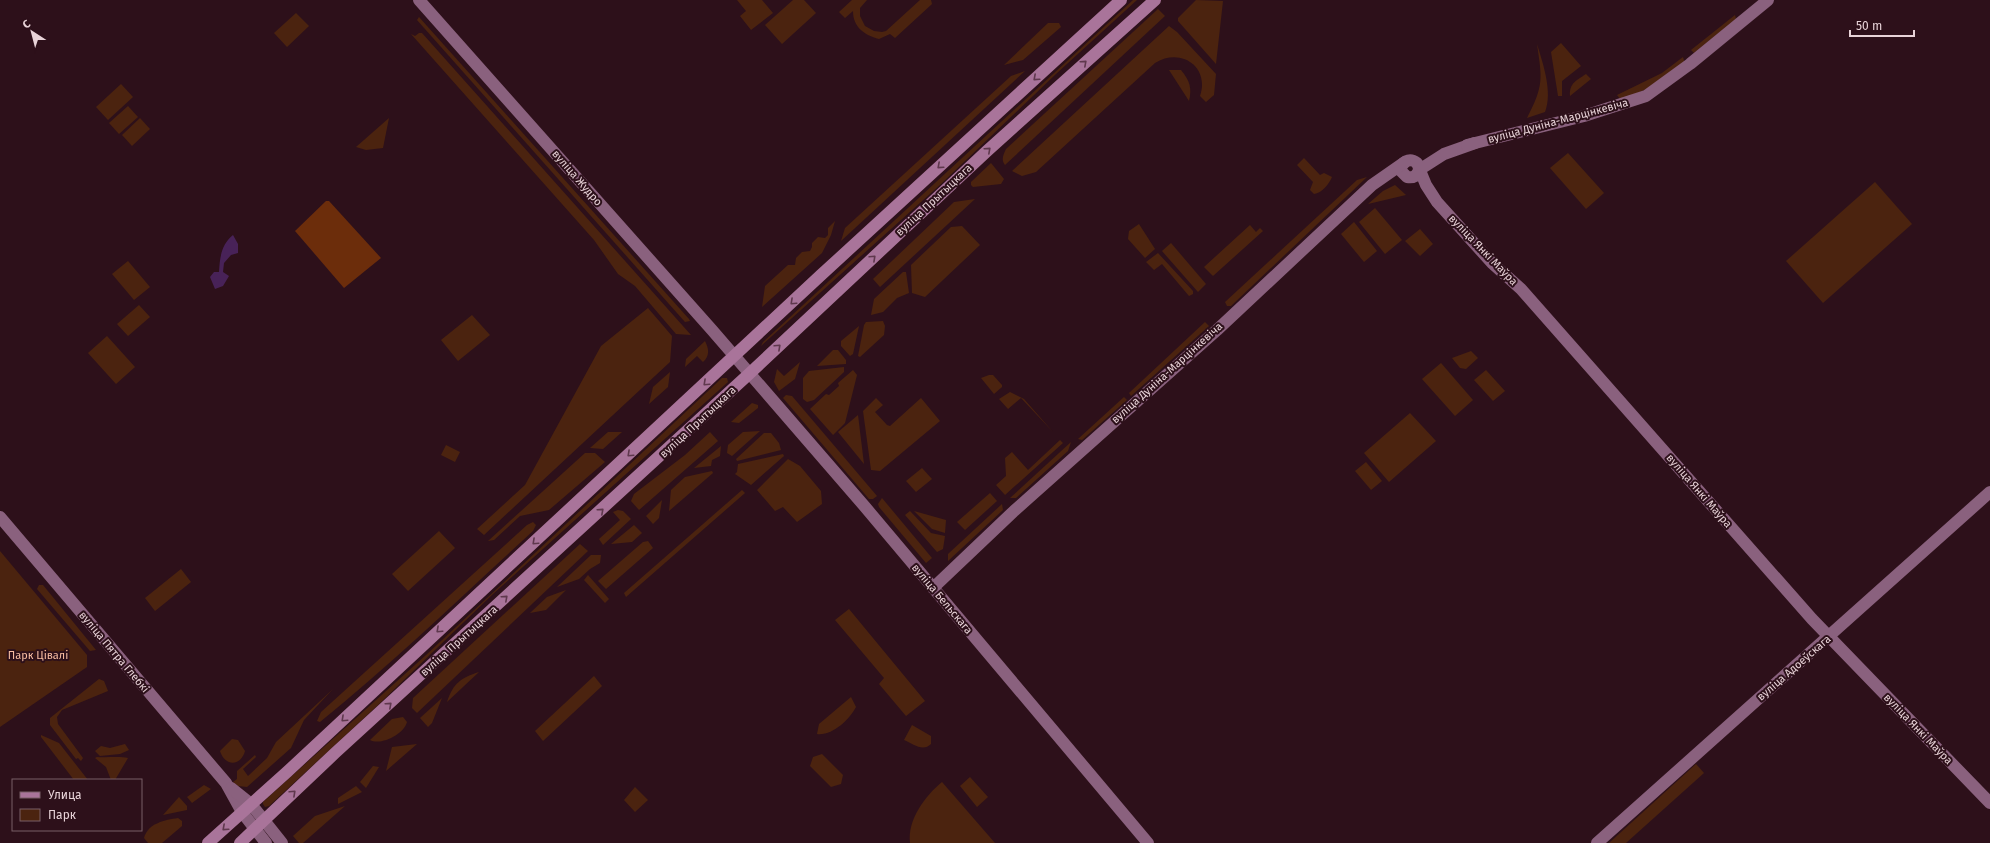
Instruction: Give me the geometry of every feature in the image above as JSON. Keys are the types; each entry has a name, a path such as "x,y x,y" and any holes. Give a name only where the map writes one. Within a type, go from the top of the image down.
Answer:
{"main road":[{"name":"вуліца Жудро","path":"418,0 735,357"},
{"name":"вуліца Прытыцкага","path":"208,843 735,357 821,275 1121,0"},
{"name":"вуліца Прытыцкага","path":"240,843 264,819 749,374 987,151 1155,0"},
{"name":"вуліца Дуніна-Марцінкевіча","path":"933,588 1014,511 1211,335 1372,185 1408,161 1584,116 1646,96 1690,64 1768,0"},
{"path":"1372,185 1396,176 1415,176 1419,170 1444,154 1475,143"},
{"path":"1419,170 1417,163 1408,161 1402,166 1401,171 1437,202"},
{"name":"вуліца Янкі Маўра","path":"1419,170 1426,185 1437,202 1492,263 1521,289 1829,637 1990,803"},
{"name":"вуліца Бельскага","path":"735,357 933,588 1148,843"},
{"name":"вуліца Адоеўскага","path":"1598,843 1990,492"},
{"name":"вуліца Пятра Глебкі","path":"0,517 228,786"},
{"path":"228,786 252,804 282,843"},
{"path":"228,786 242,812 266,843"}],"green space":[{"path":"737,0 762,0 773,13 751,30 740,16 746,11"},
{"path":"793,0 804,0 816,13 782,44 765,25"},
{"path":"852,0 867,0 860,8 860,16 865,26 874,31 882,32 886,31 920,0 931,0 932,4 895,38 890,34 879,39 860,30 855,22 853,11 845,18 839,12"},
{"path":"1133,0 1137,0 1056,74 941,184 761,346 763,342"},
{"path":"1196,0 1223,1 1216,64 1178,21 1178,18"},
{"path":"1158,9 1165,16 1005,165 1003,157 1006,149"},
{"path":"296,13 309,26 287,47 274,33"},
{"path":"1735,15 1736,19 1694,53 1691,50"},
{"path":"419,17 690,321 685,322 417,20"},
{"path":"1048,23 1059,23 1061,27 1023,60 1004,65"},
{"path":"1169,26 1177,32 1216,74 1214,95 1206,102 1200,96 1202,86 1201,76 1191,63 1174,57 1165,59 1155,63 1036,172 1022,176 1012,171"},
{"path":"422,33 691,335 676,334 635,286 618,274 594,240 411,34 415,36"},
{"path":"1561,43 1581,66 1562,81 1562,96 1558,96 1551,52"},
{"path":"1537,44 1548,87 1547,104 1545,112 1527,118 1533,107 1540,82 1541,74"},
{"path":"1683,57 1685,64 1649,88 1621,100 1617,95 1662,73"},
{"path":"1169,70 1181,70 1190,85 1189,101"},
{"path":"1025,71 841,241 845,228 1011,76"},
{"path":"1586,74 1591,79 1570,96 1572,85"},
{"path":"121,84 133,97 108,120 96,107"},
{"path":"128,106 138,117 119,134 109,123"},
{"path":"140,118 150,129 132,146 122,135"},
{"path":"389,118 383,148 366,150 356,147"},
{"path":"1568,153 1604,193 1586,209 1550,168"},
{"path":"1304,158 1320,175 1324,173 1332,177 1325,188 1320,192 1314,194 1310,190 1313,182 1297,165"},
{"path":"991,163 1004,179 1001,184 973,187 971,182"},
{"path":"1367,177 1231,306 1227,306 1225,302 1357,180"},
{"path":"1875,182 1912,224 1823,303 1786,261"},
{"path":"1395,185 1406,195 1368,204 1383,191"},
{"path":"975,199 880,287 873,279 954,202"},
{"path":"1375,208 1402,240 1385,254 1359,222"},
{"path":"835,221 831,235 822,253 762,307 765,286 788,265 795,265 796,258 802,252 810,251 812,243 818,237 825,238 828,235 828,228"},
{"path":"1354,222 1377,251 1364,262 1341,234"},
{"path":"1139,224 1155,249 1145,258 1128,239 1129,231"},
{"path":"1250,225 1256,232 1260,228 1263,231 1213,276 1204,267"},
{"path":"962,226 980,245 925,297 912,293 911,265 951,227"},
{"path":"1420,229 1433,244 1420,256 1405,241"},
{"path":"1171,243 1206,284 1198,292 1162,251"},
{"path":"1158,253 1193,291 1193,294 1189,296 1162,264 1154,270 1146,262"},
{"path":"128,261 150,287 134,300 112,274"},
{"path":"903,272 906,272 909,293 897,298 883,312 871,315 874,299"},
{"path":"139,305 150,317 128,336 117,324"},
{"path":"648,308 672,336 670,362 484,535 477,529 525,485 601,346"},
{"path":"472,315 490,335 458,361 441,340"},
{"path":"883,321 885,326 884,335 860,357 858,356 864,325 866,322"},
{"path":"1205,322 1209,326 1131,396 1129,393"},
{"path":"859,326 853,354 850,356 841,346 841,341"},
{"path":"107,336 135,367 116,384 88,353"},
{"path":"705,341 708,352 705,360 703,362 697,356 685,367 686,359"},
{"path":"833,350 838,350 846,360 846,364 817,366"},
{"path":"1471,351 1478,358 1466,369 1460,368 1452,358"},
{"path":"800,362 795,379 779,391 774,382 777,369 784,376"},
{"path":"1441,363 1473,400 1455,416 1422,379"},
{"path":"844,367 844,372 814,400 807,402 803,399 803,378 809,371"},
{"path":"853,370 857,375 845,423 833,435 810,409 826,394 829,395 839,386 838,383"},
{"path":"1486,370 1505,391 1493,401 1474,380"},
{"path":"670,372 668,387 649,404 653,387"},
{"path":"993,375 1002,385 1002,387 994,394 981,378"},
{"path":"722,378 727,378 728,382 493,594 378,705 269,806 265,807 263,802 426,655"},
{"path":"1010,392 1024,399 1053,432 1021,398 1008,409 999,399"},
{"path":"786,395 792,396 877,496 873,499 869,499 783,398"},
{"path":"1124,397 1127,400 1082,440 1078,439"},
{"path":"876,398 883,405 875,412 887,425 890,426 921,398 940,421 880,471 871,470 863,411"},
{"path":"752,403 758,405 758,408 739,423 731,422"},
{"path":"1410,413 1436,441 1389,482 1364,453"},
{"path":"858,415 864,464 838,432"},
{"path":"760,431 732,456 727,453 728,445 743,432"},
{"path":"608,432 622,432 603,449 590,448"},
{"path":"710,432 718,441 639,510 631,501 634,494 685,455"},
{"path":"764,433 771,433 779,443 781,450 737,461 736,459"},
{"path":"1060,440 1063,443 1005,495 996,485 1006,476 1005,458 1012,452 1028,470"},
{"path":"1071,442 1068,451 1016,498 1010,498"},
{"path":"446,445 460,452 455,462 441,455"},
{"path":"721,446 720,456 712,460 711,466 694,468"},
{"path":"585,453 595,453 605,462 549,510 520,516 494,540 488,541"},
{"path":"783,454 784,456 751,485 735,474 737,472 738,464"},
{"path":"788,459 800,466 821,491 822,504 797,522 783,507 775,511 757,490"},
{"path":"1366,462 1382,481 1371,490 1355,471"},
{"path":"922,468 932,479 916,492 906,481"},
{"path":"712,471 713,473 669,511 671,490 685,477"},
{"path":"742,490 745,493 626,597 624,593"},
{"path":"990,493 997,501 965,530 957,522"},
{"path":"882,498 932,558 926,563 879,507 878,504"},
{"path":"662,500 659,518 653,524 646,516"},
{"path":"1002,504 1003,510 948,561 948,554"},
{"path":"618,510 623,511 631,519 603,545 599,539 620,520 613,512"},
{"path":"910,511 931,533 945,536 943,549 937,552 905,515"},
{"path":"914,511 946,520 945,533 932,529"},
{"path":"533,522 536,525 533,531 454,604 348,699 320,722 317,721 321,712 527,525"},
{"path":"634,525 642,533 632,542 611,544"},
{"path":"439,531 455,548 408,591 392,574"},
{"path":"648,541 653,548 606,589 598,581 643,542"},
{"path":"580,544 588,551 417,713 412,708 413,698"},
{"name":"Парк Цівалі","path":"0,551 87,655 87,667 0,727"},
{"path":"591,555 601,555 600,563 590,569 579,579 557,587"},
{"path":"181,569 191,582 155,611 145,598"},
{"path":"588,575 609,599 605,603 584,580"},
{"path":"39,585 43,585 96,650 90,651 37,589"},
{"path":"566,590 546,610 530,613 547,597"},
{"path":"849,609 925,701 906,716 879,684 884,678 835,620"},
{"path":"479,672 447,702 452,690 458,682"},
{"path":"594,676 602,686 543,741 535,731"},
{"path":"99,679 104,681 108,691 62,710 57,717 58,724 83,758 81,761 78,758 76,759 50,725 50,718"},
{"path":"333,689 304,720 291,748 247,787 238,786 233,782 237,779 237,771 255,755 256,757 243,769 248,776 267,758 276,742"},
{"path":"851,697 856,707 845,722 834,730 823,734 817,734 819,724"},
{"path":"442,698 432,723 428,727 420,718"},
{"path":"403,717 407,722 402,731 397,735 386,740 370,740 392,719"},
{"path":"912,725 931,736 931,744 921,747 904,740"},
{"path":"41,735 59,743 87,779 73,779"},
{"path":"232,739 238,740 245,751 240,760 233,763 225,760 220,751"},
{"path":"125,744 129,750 120,754 100,756 95,751 101,746 110,748"},
{"path":"417,744 386,771 392,747"},
{"path":"822,754 843,775 841,784 831,787 810,766 813,757"},
{"path":"95,758 128,758 116,779 111,779 106,767"},
{"path":"1696,764 1704,773 1626,843 1609,843"},
{"path":"373,766 379,767 366,788 360,782"},
{"path":"970,777 988,797 977,807 960,786"},
{"path":"942,782 995,843 910,843 911,826 918,809 929,794"},
{"path":"204,785 211,789 192,803 187,797"},
{"path":"356,786 362,792 338,804 338,798"},
{"path":"635,787 648,800 635,812 624,800"},
{"path":"179,797 187,806 187,810 163,815"},
{"path":"345,806 303,843 299,843 293,836 315,816"},
{"path":"178,818 182,821 182,826 162,843 148,843 144,838 149,829 158,823"}],"shaded area":[{"path":"326,201 329,201 381,258 344,288 295,231"},
{"path":"233,235 238,244 238,253 231,255 224,263 223,272 229,276 223,286 215,289 210,277 214,272 219,272 224,247"}]}
